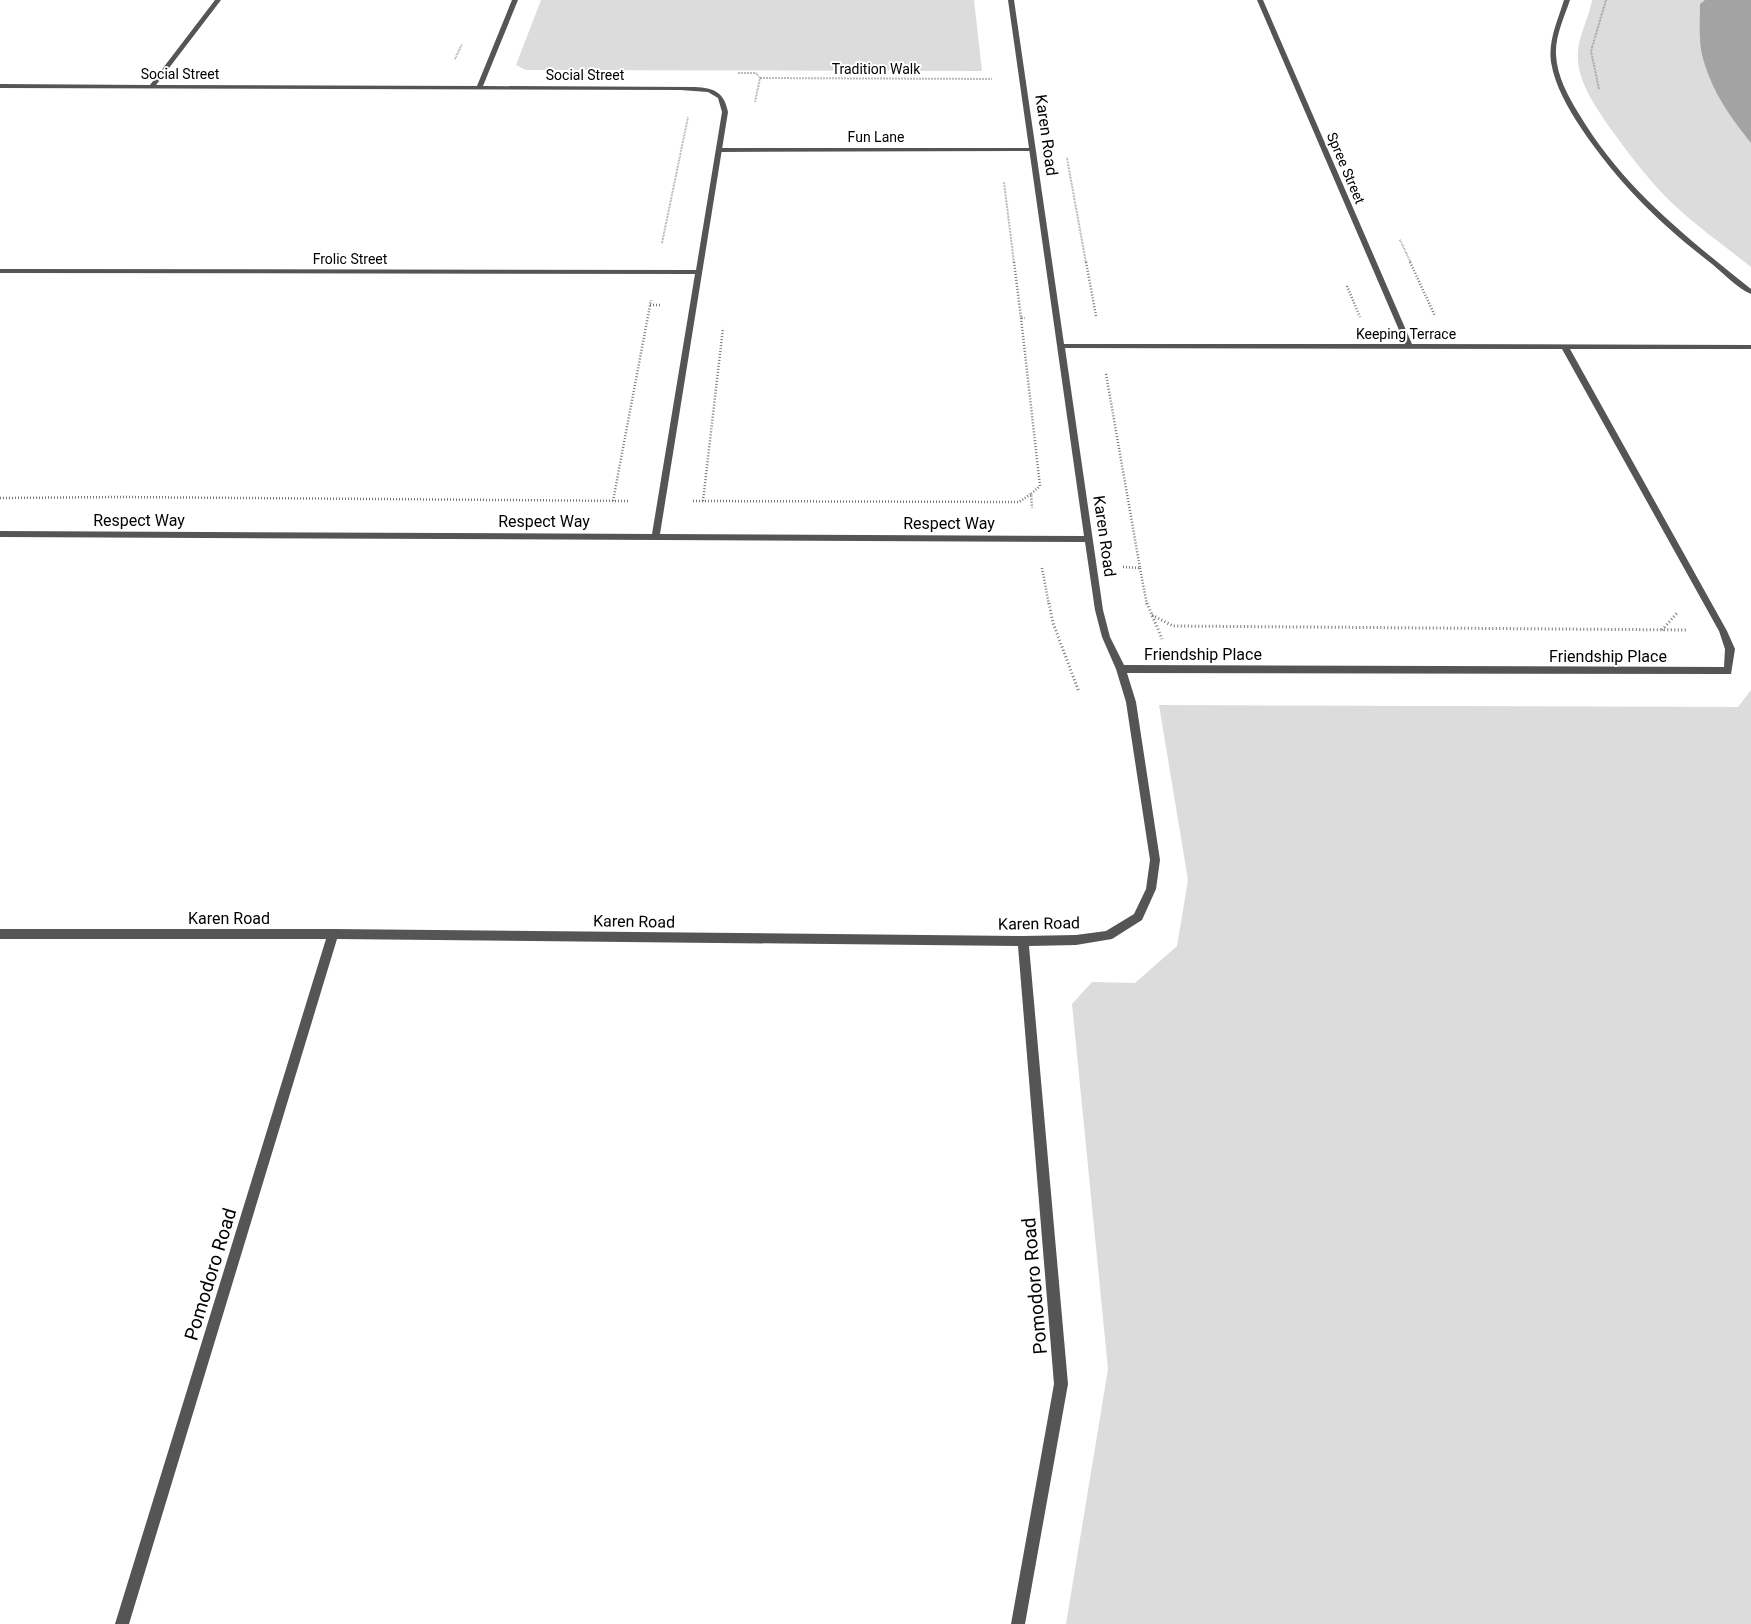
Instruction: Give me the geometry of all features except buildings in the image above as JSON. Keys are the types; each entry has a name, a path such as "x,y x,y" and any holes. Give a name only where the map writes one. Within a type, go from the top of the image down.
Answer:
{"street":[{"path":"151,87 218,0"},
{"path":"479,88 515,0"},
{"name":"Karen Road","path":"0,934 333,934 1023,941 1076,940 1108,936 1138,917 1152,890 1155,860 1131,702 1121,669 1101,622 1011,0"},
{"name":"Spree Street","path":"1260,0 1409,346"},
{"path":"1568,0 1556,34 1553,55 1559,79 1577,116 1630,188 1667,224 1751,292"},
{"name":"Social Street","path":"0,86 680,88 705,90 719,94 725,103 719,150 656,536"},
{"name":"Fun Lane","path":"719,150 1033,150"},
{"name":"Frolic Street","path":"0,271 699,272"},
{"name":"Keeping Terrace","path":"1061,346 1751,347"},
{"name":"Friendship Place","path":"1121,669 1728,671 1730,649 1723,631 1565,347"},
{"name":"Respect Way","path":"0,534 1089,539"},
{"name":"Pomodoro Road","path":"122,1624 333,934"},
{"name":"Pomodoro Road","path":"1018,1624 1061,1384 1023,941"}],"path":[{"path":"1601,95 1596,81 1591,51 1606,0"},
{"name":"Tradition Walk","path":"736,73 756,73 760,78 991,79 990,70"},
{"path":"745,150 760,78"},
{"path":"613,501 655,272 689,111"},
{"path":"1000,150 1040,486 1031,494"},
{"path":"1067,156 1140,568 1152,615 1175,669"},
{"path":"1346,282 1360,318 1397,319"},
{"path":"1021,318 1057,318"},
{"path":"703,501 724,321"},
{"path":"1042,566 1140,568"},
{"path":"1662,630 1678,611"},
{"path":"1152,615 1173,626 1723,631"}],"shaded area":[{"path":"541,0 974,0 982,71 526,70 516,65"},
{"path":"1592,0 1751,0 1751,267 1694,223 1663,194 1629,153 1593,102 1583,83 1578,62 1580,39"},
{"path":"1705,0 1751,0 1751,143 1723,105 1712,84 1704,62 1700,40 1700,4"},
{"path":"1751,690 1751,1624 1066,1624 1108,1369 1072,1004 1092,982 1135,983 1177,946 1188,880 1159,705 1738,707"}]}
